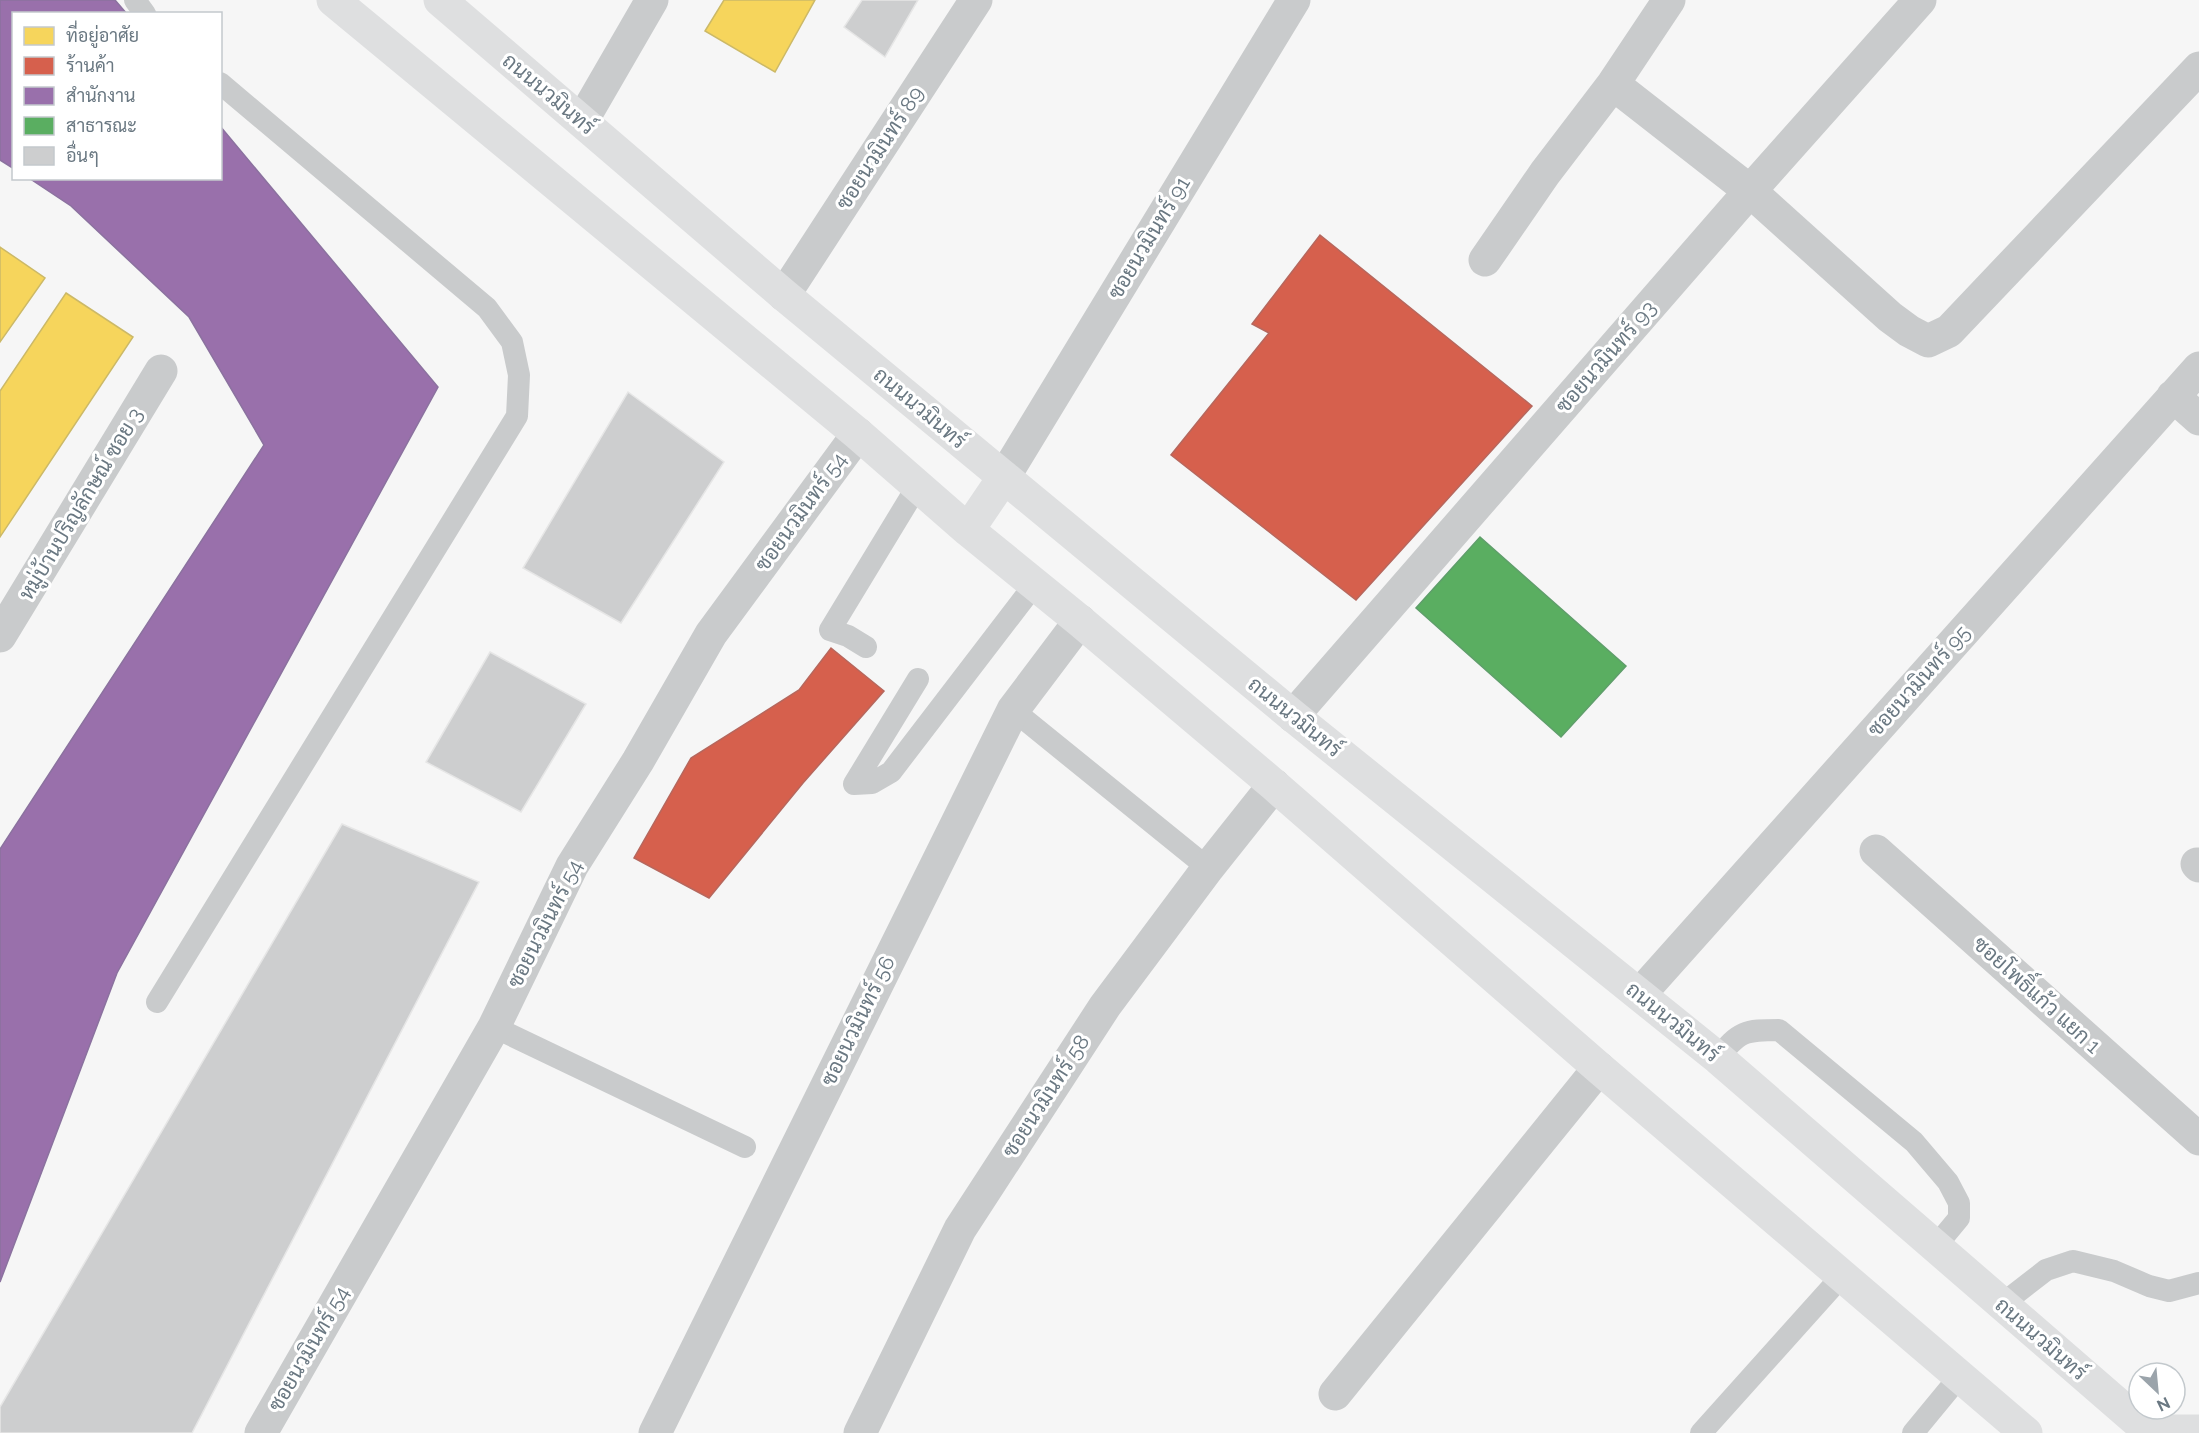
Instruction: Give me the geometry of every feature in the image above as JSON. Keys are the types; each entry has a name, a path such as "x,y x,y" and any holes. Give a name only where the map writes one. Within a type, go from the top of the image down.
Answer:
{"main road":[{"path":"333,0 858,434 968,530 1274,785 1599,1068 2026,1433"},
{"name":"ถนนนวมินทร์","path":"440,0 784,295 1293,716 1718,1058 2150,1432"},
{"path":"968,530 1004,477"},
{"path":"2150,1432 2199,1431"}],"street":[{"path":"582,121 652,0"},
{"name":"ซอยนวมินทร์ 89","path":"784,295 976,0"},
{"name":"ซอยนวมินทร์ 91","path":"1004,477 1294,0"},
{"path":"1485,260 1545,173 1613,84 1669,0"},
{"name":"ซอยนวมินทร์ 93","path":"1293,716 1750,191 1920,0"},
{"path":"1613,84 1750,191 1890,317 1928,341 1949,331 2199,68"},
{"name":"ซอยนวมินทร์ 95","path":"1640,994 2199,368"},
{"name":"หมู่บ้านปริญลักษณ์ ซอย 3","path":"0,636 161,371"},
{"path":"2173,396 2199,419"},
{"name":"ซอยนวมินทร์ 54","path":"261,1433 494,1027 572,866 638,761 711,634 858,434"},
{"name":"ซอยนวมินทร์ 56","path":"655,1433 1013,710 1080,621"},
{"name":"ซอยนวมินทร์ 58","path":"860,1433 960,1229 1105,1006 1208,868 1274,785"},
{"name":"ซอยโพธิ์แก้ว แยก 1","path":"1876,851 2195,1128"},
{"path":"1335,1394 1599,1068"}],"lane":[{"path":"157,1002 517,416 519,375 512,342 487,308 222,84"},
{"path":"866,647 848,636 830,630 918,485"},
{"path":"918,679 854,784 872,783 891,772 1035,584"},
{"path":"1013,710 1208,868"},
{"path":"494,1027 744,1148"},
{"path":"1718,1058 1733,1039 1755,1030 1779,1030 1914,1142 1948,1182 1959,1203 1959,1218 1935,1247"},
{"path":"2001,1305 2046,1270 2073,1261 2114,1271 2149,1286 2169,1291 2199,1283"},
{"path":"1701,1433 1842,1276"},
{"path":"1913,1433 1960,1376"}],"building: ที่อยู่อาศัย":[{"path":"724,0 815,0 775,72 705,31"},
{"path":"0,247 45,278 0,342"},
{"path":"66,293 133,337 0,537 0,391"}],"building: ร้านค้า":[{"path":"1320,235 1532,406 1356,600 1171,455 1269,333 1252,324"},
{"path":"831,648 884,691 803,783 709,898 634,858 691,758 799,690"}],"building: สำนักงาน":[{"path":"0,0 115,0 125,12 12,12 12,168 0,160"},
{"path":"222,128 438,387 117,973 0,1282 0,849 264,445 189,317 71,206 32,180 222,180"}],"building: สาธารณะ":[{"path":"1480,537 1626,666 1561,737 1416,608"}],"building: อื่นๆ":[{"path":"862,0 918,0 885,57 844,27"},
{"path":"628,392 724,462 621,623 523,568"},
{"path":"490,652 586,704 521,812 426,762"},
{"path":"342,824 479,882 192,1433 0,1433 0,1407"}]}
